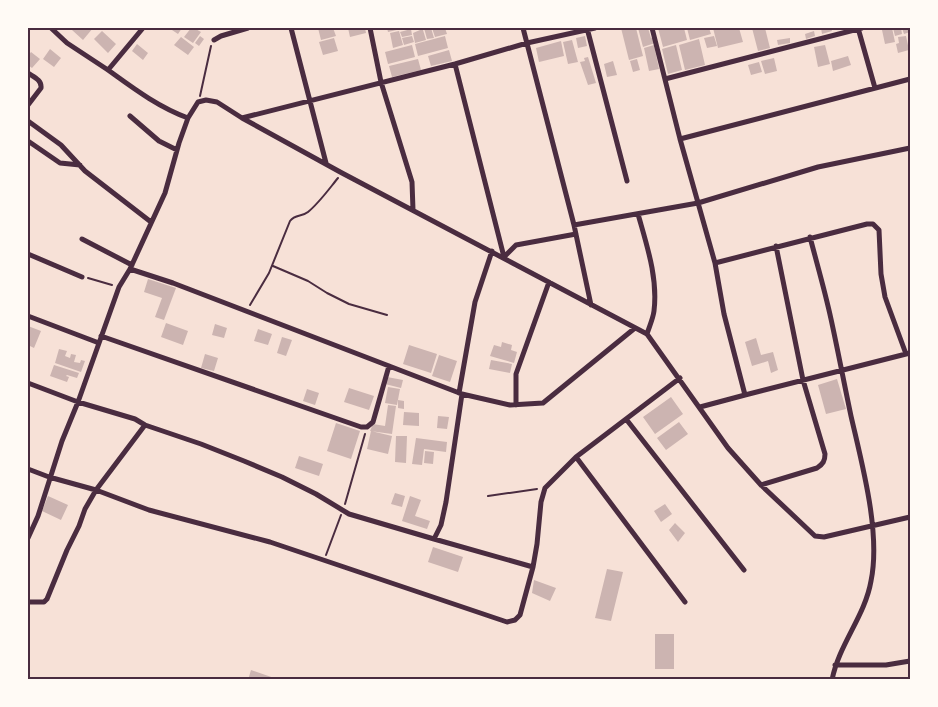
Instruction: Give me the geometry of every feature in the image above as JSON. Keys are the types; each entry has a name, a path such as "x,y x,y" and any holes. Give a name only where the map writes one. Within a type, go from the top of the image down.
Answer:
{"street":[{"path":"51,28 67,43 151,100 188,118"},
{"path":"108,70 143,28"},
{"path":"214,40 248,28"},
{"path":"292,28 326,163"},
{"path":"370,28 381,82 412,182 413,210"},
{"path":"523,28 574,225 590,305"},
{"path":"242,118 455,64 526,43 587,28 595,28"},
{"path":"587,28 626,181"},
{"path":"652,28 714,263 724,314 746,395"},
{"path":"664,79 860,28 875,88"},
{"path":"455,64 504,257"},
{"path":"28,72 39,80 41,85 41,88 28,105"},
{"path":"680,139 910,79"},
{"path":"28,538 38,516 62,440 78,402 119,287 131,267 165,194 188,118 198,102 206,100 217,102 242,118 342,173 647,334 700,406 712,427 728,448 761,485 814,536 824,537 910,517"},
{"path":"130,116 159,141 177,150"},
{"path":"28,121 62,145 85,171 151,222"},
{"path":"28,141 60,163 80,165"},
{"path":"574,225 698,203 818,167 910,148"},
{"path":"638,214 652,266 654,313 647,334"},
{"path":"700,406 908,354 885,296 881,274 879,230 876,226 867,224 714,263"},
{"path":"504,257 516,245 576,234"},
{"path":"810,238 831,318 861,458 873,527 874,554 871,581 865,603 835,665 832,680"},
{"path":"82,239 131,267 389,366 461,393 516,405 544,403 635,328"},
{"path":"761,485 817,468 824,463 825,454 803,380 776,246"},
{"path":"434,539 441,525 446,502 475,302 492,251"},
{"path":"28,254 82,276"},
{"path":"516,405 516,374 549,282"},
{"path":"28,316 99,343"},
{"path":"101,336 361,427 368,427 373,422 389,366"},
{"path":"28,469 96,490 150,510 270,542 507,622 515,620 520,615 533,567 541,502 545,488 576,457 680,378"},
{"path":"28,383 78,402 135,419 201,444 282,477 334,504 343,511 408,532 533,567"},
{"path":"626,419 744,570"},
{"path":"28,602 44,602 47,599 85,509 96,490 145,424"},
{"path":"576,457 685,602"},
{"path":"835,665 886,665 910,661"}],"path":[{"path":"198,102 211,44 214,40"},
{"path":"246,311 273,266 292,218 310,210 342,173"},
{"path":"273,266 308,281 349,304 387,315"},
{"path":"82,276 119,287"},
{"path":"324,561 343,511 368,427"},
{"path":"488,496 545,488"}],"building":[{"path":"74,28 93,28 83,40 72,30"},
{"path":"169,28 182,28 178,34"},
{"path":"191,28 201,32 193,43 184,37"},
{"path":"318,28 333,28 336,36 321,40"},
{"path":"348,28 365,28 366,33 350,37"},
{"path":"387,28 405,28 388,32"},
{"path":"424,28 431,28 434,38 427,39"},
{"path":"432,28 445,28 447,34 435,37"},
{"path":"621,28 636,28 643,56 629,60"},
{"path":"638,28 648,28 651,38 653,37 655,43 643,47"},
{"path":"658,28 684,28 687,40 663,47"},
{"path":"687,28 709,28 711,34 690,40"},
{"path":"713,28 739,28 743,42 718,48"},
{"path":"752,28 765,28 770,48 758,51"},
{"path":"821,28 831,28 832,31 822,34"},
{"path":"892,28 895,42 885,44 882,30"},
{"path":"893,28 901,28 902,34 895,36"},
{"path":"902,28 910,28 910,32 904,34"},
{"path":"411,29 412,35 402,37 400,32"},
{"path":"423,30 426,40 415,43 413,33"},
{"path":"102,31 116,44 108,53 94,39"},
{"path":"399,31 403,45 393,48 390,33"},
{"path":"814,31 815,36 806,39 805,34"},
{"path":"200,36 204,39 199,46 195,43"},
{"path":"412,36 414,42 404,45 402,38"},
{"path":"445,36 448,48 418,56 415,44"},
{"path":"585,36 587,46 578,48 576,38"},
{"path":"714,36 717,46 707,48 704,38"},
{"path":"906,36 909,50 898,53 896,44 899,43 898,37"},
{"path":"181,37 194,47 188,55 174,45"},
{"path":"334,38 338,51 323,55 319,42"},
{"path":"790,38 790,43 778,45 777,40"},
{"path":"699,39 705,65 685,70 679,45"},
{"path":"572,40 578,62 568,64 563,42"},
{"path":"561,41 564,56 539,62 536,48"},
{"path":"137,44 148,53 143,60 132,51"},
{"path":"412,45 415,57 388,64 385,52"},
{"path":"654,45 659,69 649,71 644,48"},
{"path":"676,45 682,70 668,74 662,49"},
{"path":"825,45 830,64 818,67 814,47"},
{"path":"50,49 61,58 54,67 43,59"},
{"path":"449,50 452,61 431,66 428,56"},
{"path":"31,52 40,59 32,68 28,65 28,56"},
{"path":"848,56 851,65 833,71 831,61"},
{"path":"588,57 596,83 588,85 580,62 585,61 584,58"},
{"path":"774,58 777,71 765,74 761,61"},
{"path":"418,59 421,70 392,77 389,66"},
{"path":"637,59 640,70 633,72 630,61"},
{"path":"613,61 617,75 607,77 604,64"},
{"path":"759,62 762,72 751,75 748,65"},
{"path":"148,279 176,288 164,320 155,317 162,298 144,292"},
{"path":"166,323 188,331 183,345 161,337"},
{"path":"215,324 227,328 224,338 212,335"},
{"path":"28,326 41,331 34,348 28,345"},
{"path":"258,329 272,334 268,345 254,341"},
{"path":"282,337 292,340 286,356 277,353"},
{"path":"756,338 761,355 773,352 778,370 771,373 768,361 752,366 745,342"},
{"path":"502,342 512,345 511,350 517,352 514,363 490,356 494,345 501,347"},
{"path":"409,345 437,354 431,373 403,364"},
{"path":"59,349 67,351 65,356 70,358 71,354 76,355 74,362 80,363 81,360 85,361 81,372 55,363"},
{"path":"205,354 218,358 214,371 201,368"},
{"path":"439,355 457,361 450,382 432,376"},
{"path":"491,360 512,364 510,373 489,369"},
{"path":"54,365 79,373 77,378 67,375 69,377 67,382 50,376"},
{"path":"387,377 403,380 401,388 385,384"},
{"path":"837,379 846,409 826,414 818,385"},
{"path":"388,387 400,389 397,405 385,403"},
{"path":"349,388 374,396 369,410 344,402"},
{"path":"307,389 319,393 315,405 303,401"},
{"path":"671,397 683,414 655,434 643,417"},
{"path":"398,400 404,401 404,409 398,408"},
{"path":"388,405 396,406 392,434 370,431 373,424 385,426"},
{"path":"404,412 419,413 419,426 403,425"},
{"path":"438,416 449,417 447,429 437,428"},
{"path":"679,422 688,434 666,450 657,438"},
{"path":"336,423 360,431 351,459 327,451"},
{"path":"371,431 392,436 388,454 367,449"},
{"path":"396,436 407,436 406,463 395,462"},
{"path":"416,438 447,442 446,452 424,449 422,465 412,464"},
{"path":"425,451 434,452 433,464 424,463"},
{"path":"299,456 323,464 319,476 295,468"},
{"path":"395,493 405,496 402,507 391,504"},
{"path":"48,496 68,505 61,520 42,511"},
{"path":"410,496 421,500 415,516 430,521 427,529 402,521"},
{"path":"665,504 672,514 661,522 654,511"},
{"path":"675,523 685,533 678,542 669,530"},
{"path":"433,547 463,557 458,572 428,562"},
{"path":"607,569 623,572 611,621 595,618"},
{"path":"534,580 556,588 550,601 532,593"},
{"path":"655,634 674,634 674,669 655,669"},
{"path":"251,670 277,679 277,680 248,680"}]}
